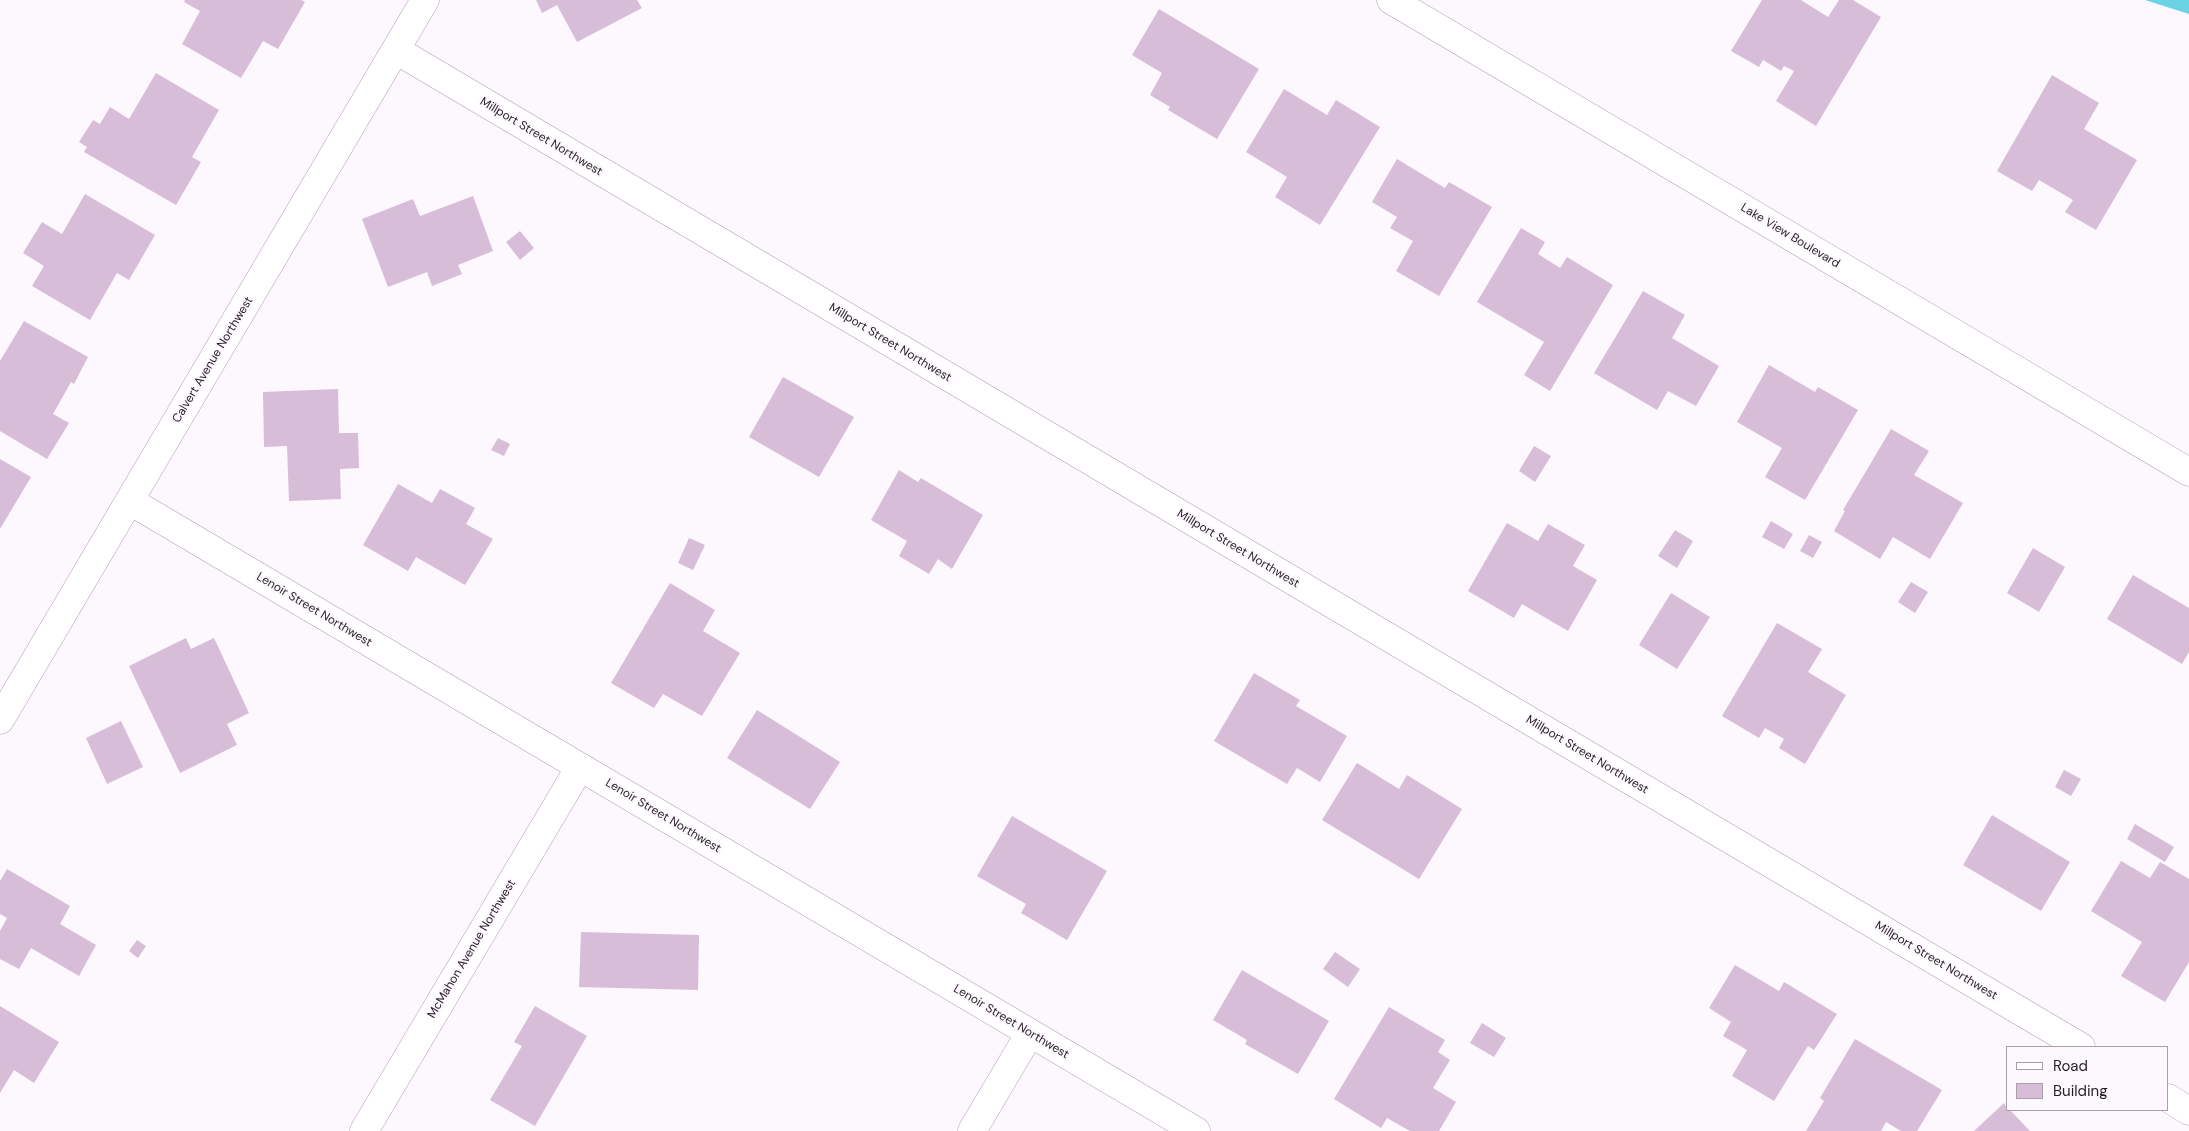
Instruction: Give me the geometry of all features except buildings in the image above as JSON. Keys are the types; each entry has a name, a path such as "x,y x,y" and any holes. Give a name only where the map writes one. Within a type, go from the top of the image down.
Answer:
{"street":[{"name":"Calvert Avenue Northwest","path":"0,720 425,0"},
{"name":"Lake View Boulevard","path":"1391,0 2189,472"},
{"name":"Millport Street Northwest","path":"396,50 2079,1046"},
{"name":"Lenoir Street Northwest","path":"130,501 1196,1131"},
{"name":"McMahon Avenue Northwest","path":"364,1131 580,767"},
{"path":"972,1131 1030,1033"},
{"path":"2169,1099 2189,1111"},
{"path":"2186,1131 2189,1127"}],"water":[{"path":"2145,0 2189,0 2189,14"}]}
